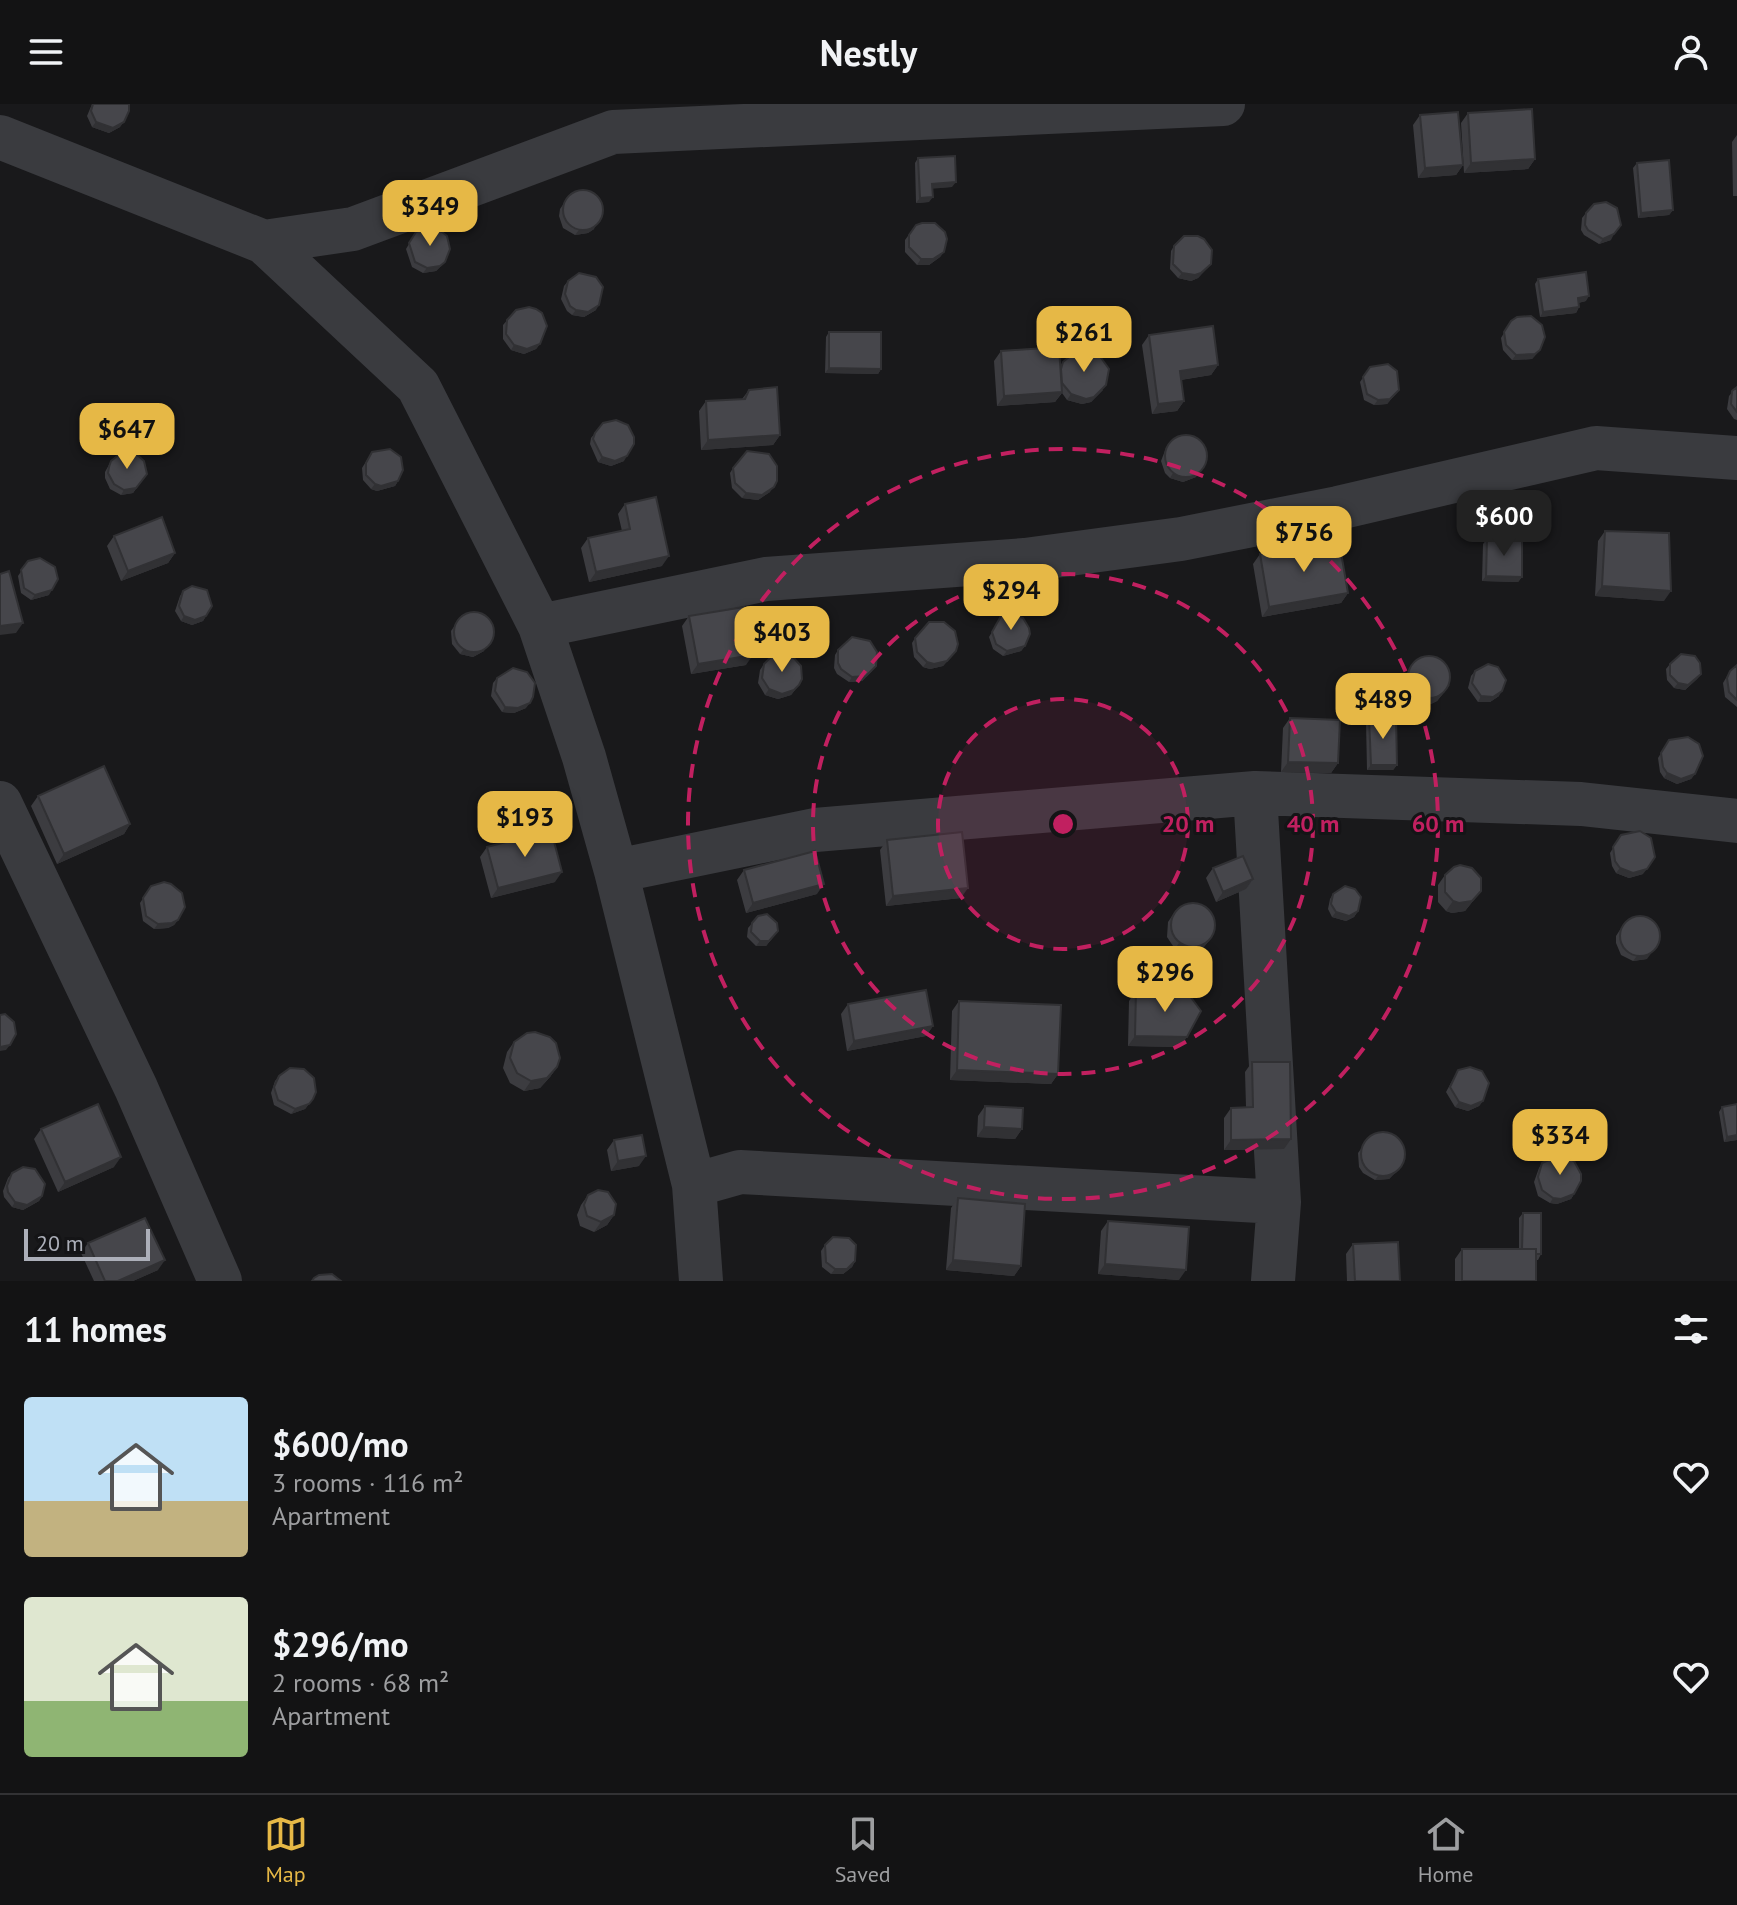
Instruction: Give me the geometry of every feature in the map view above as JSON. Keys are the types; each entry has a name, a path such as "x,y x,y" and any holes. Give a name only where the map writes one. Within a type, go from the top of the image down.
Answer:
{"street":[{"path":"264,242 353,229 613,132 1223,104"},
{"path":"0,137 264,242 418,386 540,626 584,757 616,871 694,1185 701,1281"},
{"path":"540,626 766,579 1025,560 1181,539 1338,508 1596,448 1737,458"},
{"path":"616,871 815,830 1255,793 1581,804 1737,821"},
{"path":"1255,793 1279,1202 1273,1281"},
{"path":"0,803 136,1088 220,1281"},
{"path":"694,1185 740,1172 1279,1202"}],"building":[{"path":"93,104 129,104 129,111 124,122 113,128 96,122 91,111"},
{"path":"1532,109 1535,159 1471,163 1468,113"},
{"path":"1458,112 1463,165 1425,168 1420,115"},
{"path":"955,156 956,182 932,184 933,197 920,198 918,158"},
{"path":"1669,160 1673,210 1641,213 1637,163"},
{"path":"583,190 597,196 603,210 597,224 583,230 569,224 563,210 569,196"},
{"path":"1606,202 1617,208 1621,225 1614,234 1603,239 1585,225 1586,213 1594,204"},
{"path":"935,223 945,232 944,252 933,259 921,259 909,247 909,235 916,225"},
{"path":"430,227 447,236 450,249 445,262 427,268 415,262 409,243 416,232"},
{"path":"1184,236 1204,239 1212,250 1211,264 1201,273 1182,273 1173,264 1174,246"},
{"path":"1586,272 1589,296 1578,298 1579,307 1543,312 1538,279"},
{"path":"579,273 596,277 603,287 599,305 588,312 570,306 565,294 568,281"},
{"path":"529,307 542,313 547,326 540,344 527,349 514,345 506,334 507,320 516,310"},
{"path":"1531,316 1542,325 1545,337 1540,350 1535,354 1516,355 1506,345 1504,332 1517,317"},
{"path":"1213,326 1218,365 1180,371 1184,401 1158,404 1149,335"},
{"path":"829,332 881,332 881,369 829,368"},
{"path":"1059,347 1062,392 1004,396 1001,351"},
{"path":"1084,350 1099,355 1109,369 1106,385 1094,397 1086,399 1071,394 1062,383 1061,369 1063,362 1075,352"},
{"path":"1388,364 1397,371 1399,390 1390,399 1378,400 1367,394 1363,377 1370,367"},
{"path":"777,387 780,435 708,440 706,401 745,399 749,390"},
{"path":"1737,387 1737,412 1731,404 1732,391"},
{"path":"616,420 628,425 634,444 627,456 615,461 602,457 593,439 603,423"},
{"path":"1186,435 1201,441 1207,456 1201,471 1186,477 1171,471 1165,456 1171,441"},
{"path":"390,449 401,457 403,470 398,481 381,486 375,484 366,475 366,463 372,452"},
{"path":"747,451 769,454 777,466 774,487 762,495 746,493 735,483 733,468"},
{"path":"134,452 144,461 147,474 136,488 124,490 114,484 108,473 109,467 121,453"},
{"path":"656,497 669,556 596,572 588,538 630,529 625,504"},
{"path":"162,517 175,553 128,571 114,536"},
{"path":"1605,531 1669,533 1671,591 1602,586"},
{"path":"1487,539 1522,540 1522,577 1486,576"},
{"path":"1339,541 1348,593 1269,607 1260,554"},
{"path":"40,558 55,567 58,579 52,590 35,595 24,588 21,570 28,561"},
{"path":"9,571 23,623 0,626 0,574"},
{"path":"192,586 207,590 212,606 206,616 195,620 184,616 179,606 183,591"},
{"path":"744,607 753,655 698,664 689,616"},
{"path":"474,612 488,618 494,632 488,646 474,652 460,646 454,632 460,618"},
{"path":"1013,614 1023,618 1030,634 1025,646 1007,651 996,644 992,632 1001,616"},
{"path":"929,622 944,622 955,631 958,644 947,661 927,662 917,652 915,638"},
{"path":"852,637 870,641 877,652 876,666 866,676 852,677 838,663 838,650"},
{"path":"1681,654 1695,656 1700,663 1701,674 1688,685 1678,683 1670,675 1670,664"},
{"path":"773,655 792,656 801,666 802,679 794,690 782,694 769,689 762,678 764,664"},
{"path":"1429,656 1444,662 1450,677 1444,692 1429,698 1414,692 1408,677 1414,662"},
{"path":"1488,664 1498,667 1506,680 1502,691 1493,697 1481,696 1472,683 1475,671"},
{"path":"1737,665 1737,700 1729,692 1727,678"},
{"path":"513,668 527,672 535,683 530,703 518,708 505,707 495,691 497,678"},
{"path":"1396,716 1397,765 1371,765 1369,717"},
{"path":"1290,718 1340,720 1338,763 1288,762"},
{"path":"1688,737 1699,744 1703,756 1695,774 1681,779 1667,773 1661,753 1669,740"},
{"path":"104,766 130,824 64,854 38,796"},
{"path":"551,830 562,872 498,888 487,847"},
{"path":"1640,831 1651,838 1655,857 1647,869 1633,873 1620,868 1615,861 1613,847 1621,835"},
{"path":"962,832 968,888 893,896 887,840"},
{"path":"815,851 824,884 753,903 744,870"},
{"path":"1243,856 1253,879 1223,892 1213,868"},
{"path":"1460,865 1472,868 1481,878 1481,891 1472,901 1459,903 1445,892 1445,875"},
{"path":"164,882 182,893 185,907 178,920 158,924 146,916 143,898 151,886"},
{"path":"1345,886 1355,889 1361,897 1358,911 1349,916 1336,912 1331,904 1333,894"},
{"path":"1193,903 1209,909 1215,925 1209,941 1193,947 1177,941 1171,925 1177,909"},
{"path":"767,914 777,923 778,931 769,941 760,941 751,932 752,923 758,916"},
{"path":"1640,916 1654,922 1660,936 1654,950 1640,956 1626,950 1620,936 1626,922"},
{"path":"926,990 933,1026 854,1041 848,1004"},
{"path":"1136,991 1187,992 1201,1011 1187,1037 1135,1036"},
{"path":"959,1001 1061,1005 1058,1074 957,1070"},
{"path":"5,1014 14,1022 16,1034 10,1045 0,1047 0,1015"},
{"path":"527,1033 550,1037 556,1043 560,1058 547,1078 531,1081 517,1073 510,1058 514,1042"},
{"path":"1252,1062 1290,1062 1291,1139 1231,1140 1231,1108 1253,1107"},
{"path":"1470,1067 1482,1071 1489,1083 1483,1101 1471,1106 1459,1102 1450,1087 1458,1070"},
{"path":"290,1068 304,1069 314,1078 316,1092 309,1104 295,1109 278,1100 274,1087 279,1076"},
{"path":"98,1104 121,1157 65,1182 41,1129"},
{"path":"1737,1104 1737,1135 1727,1137 1722,1107"},
{"path":"985,1106 1023,1108 1022,1129 984,1127"},
{"path":"1383,1132 1398,1139 1405,1154 1398,1169 1383,1176 1368,1169 1361,1154 1368,1139"},
{"path":"642,1135 646,1156 618,1161 614,1140"},
{"path":"1561,1155 1574,1161 1581,1181 1574,1194 1561,1199 1553,1198 1542,1190 1538,1177 1542,1163"},
{"path":"23,1167 35,1169 45,1184 42,1196 27,1205 15,1202 7,1186 12,1173"},
{"path":"598,1190 608,1192 616,1204 614,1215 601,1222 587,1216 584,1205 588,1195"},
{"path":"958,1198 1025,1204 1021,1266 953,1260"},
{"path":"1523,1213 1541,1213 1541,1254 1536,1254 1536,1249 1522,1249"},
{"path":"145,1218 165,1260 118,1281 105,1281 88,1243"},
{"path":"1108,1221 1189,1227 1186,1270 1105,1264"},
{"path":"833,1237 849,1238 856,1245 855,1261 847,1269 835,1269 826,1262 825,1245"},
{"path":"1398,1242 1400,1281 1355,1281 1353,1244"},
{"path":"1462,1249 1536,1249 1536,1281 1462,1281"},
{"path":"332,1274 341,1281 312,1281 319,1275"}]}
